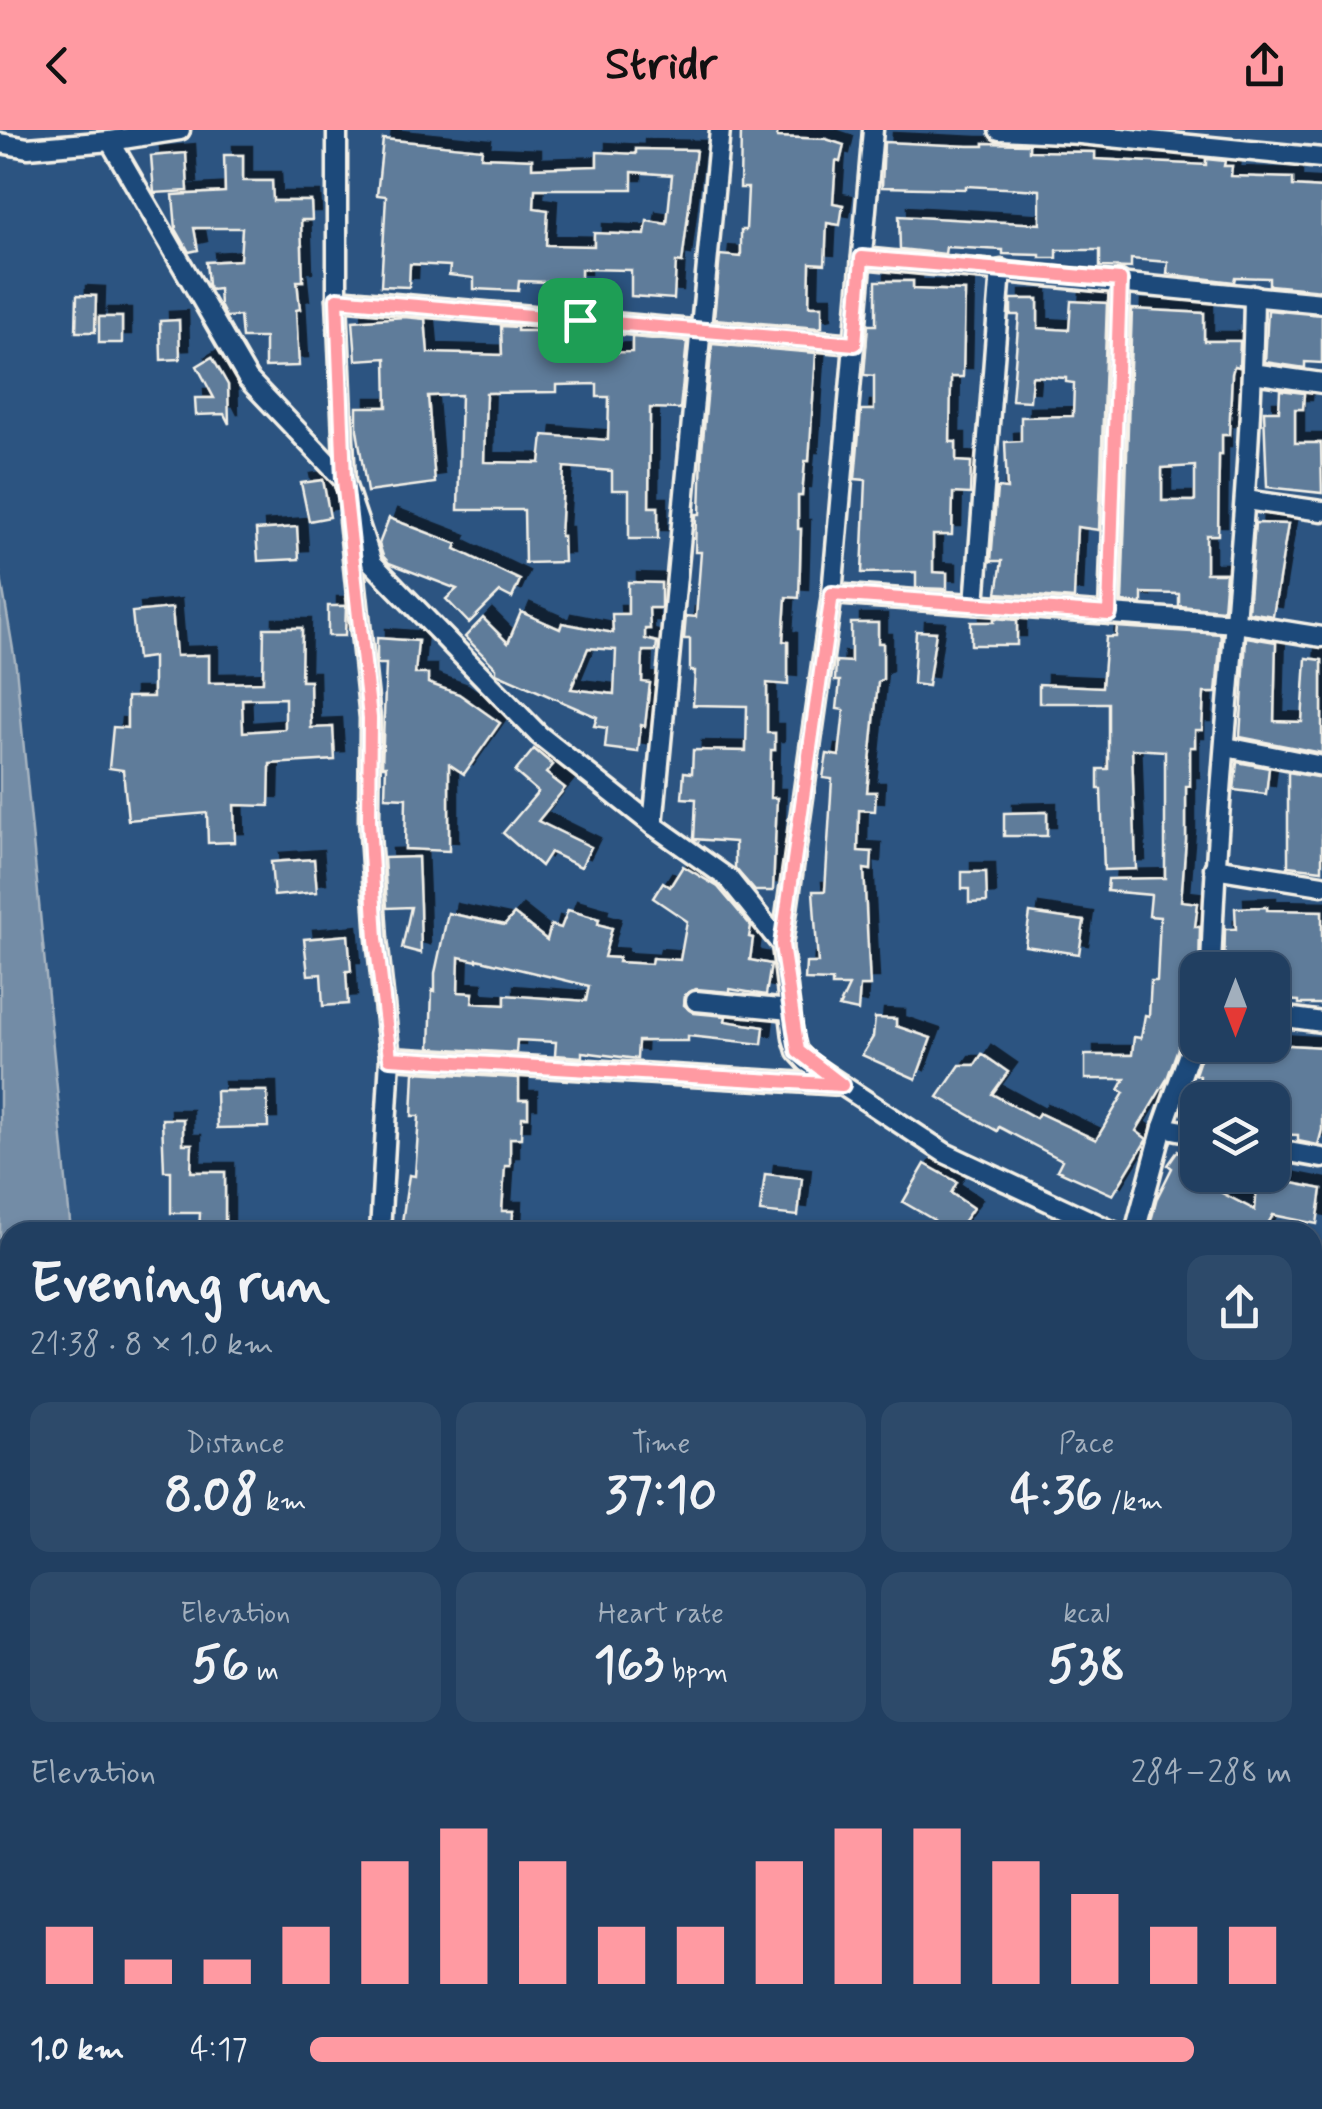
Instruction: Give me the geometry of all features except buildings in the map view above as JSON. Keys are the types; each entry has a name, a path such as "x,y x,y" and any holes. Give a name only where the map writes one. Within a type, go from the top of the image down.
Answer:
{"street":[{"path":"0,143 28,148 180,130"},
{"path":"337,130 337,299 344,480 370,718 369,820 376,939 390,1058 381,1222"},
{"path":"653,825 720,130"},
{"path":"872,130 832,594 782,945 798,1051 945,1154 1092,1222"},
{"path":"999,130 1080,134 1322,158"},
{"path":"110,141 248,379 344,480 377,570 538,735 729,879 782,945"},
{"path":"862,258 1120,280 1322,303"},
{"path":"976,604 1001,270"},
{"path":"1109,614 1120,280"},
{"path":"1212,952 1214,868 1246,500 1254,295"},
{"path":"337,299 855,344"},
{"path":"1253,373 1322,383"},
{"path":"1246,500 1322,511"},
{"path":"832,594 1236,623 1322,637"},
{"path":"1226,747 1322,766"},
{"path":"1214,868 1322,885"},
{"path":"696,1001 790,1010"},
{"path":"1290,1018 1322,1022"},
{"path":"390,1058 842,1085"},
{"path":"1138,1222 1163,1127 1186,1062"},
{"path":"1163,1127 1180,1130"},
{"path":"1290,1152 1322,1158"}],"water":[{"path":"0,572 16,667 70,1222 0,1222"}],"route":[{"path":"862,258 1120,280 1109,614 832,594 782,945 793,1038 798,1051 807,1062 842,1085 390,1058 376,939 369,820 370,718 344,480 337,299 580,320 855,344 862,258"}]}
